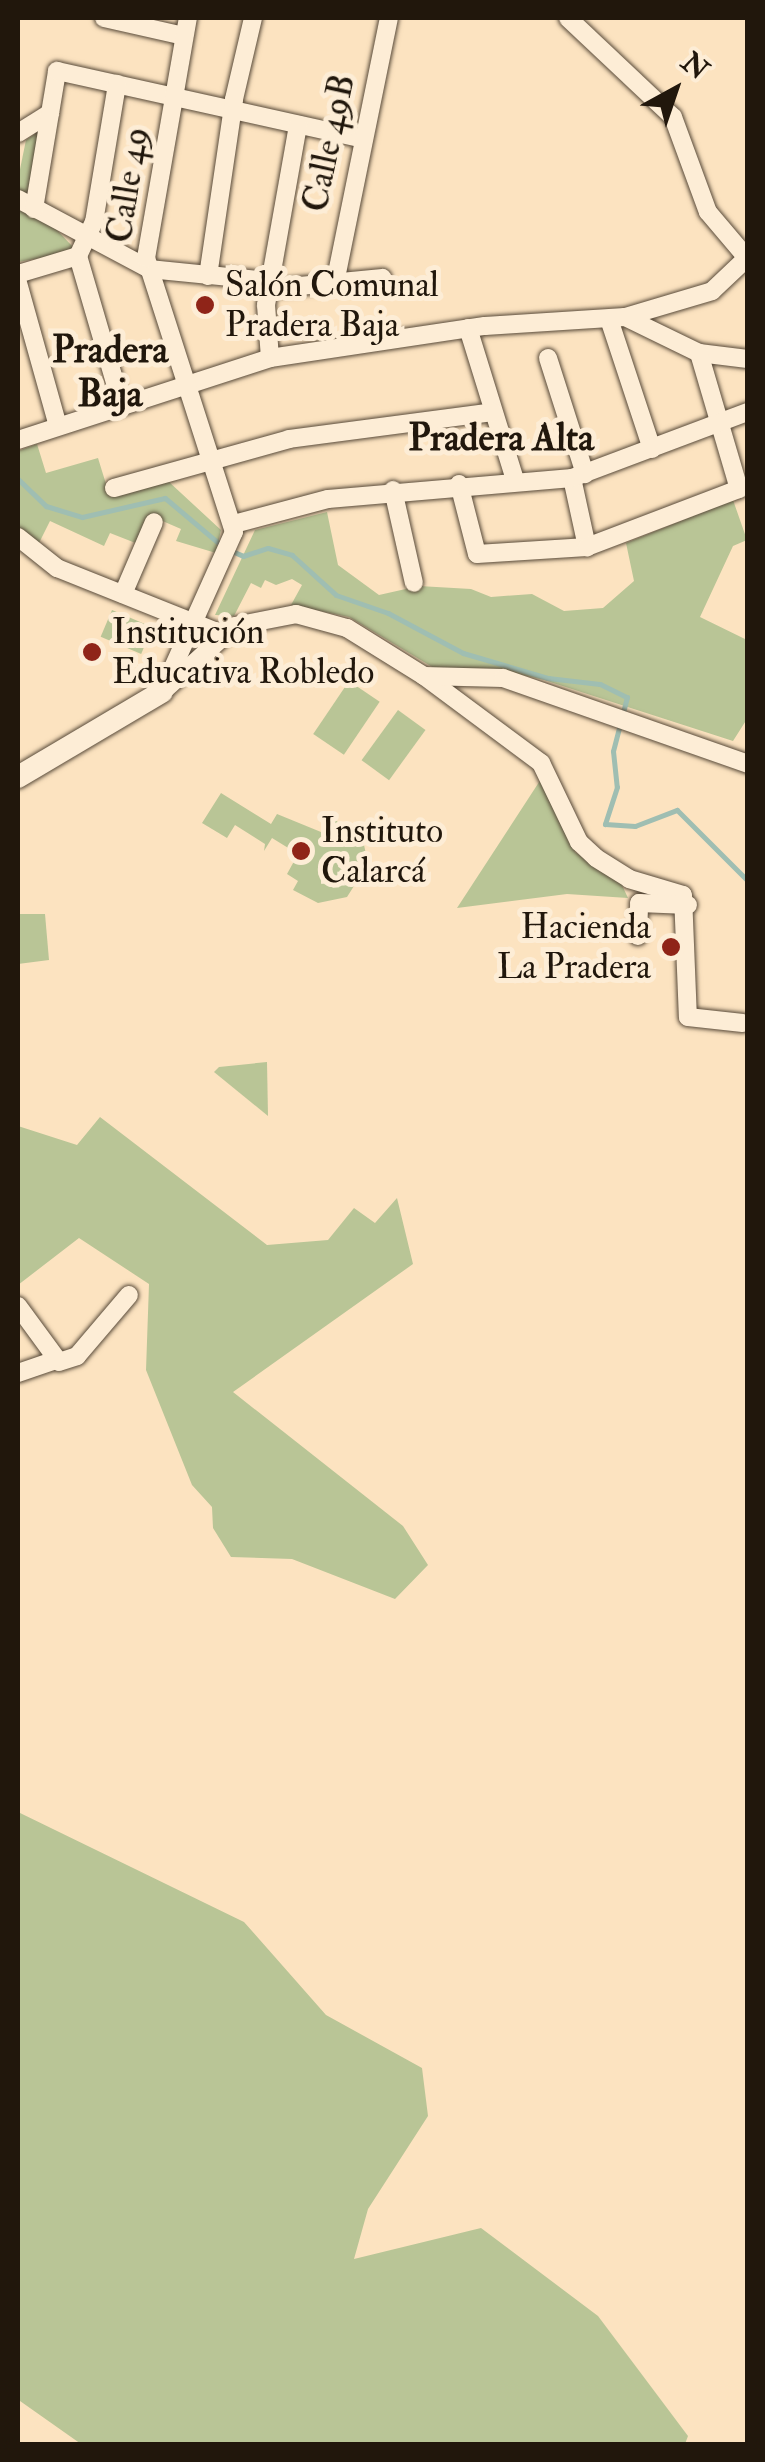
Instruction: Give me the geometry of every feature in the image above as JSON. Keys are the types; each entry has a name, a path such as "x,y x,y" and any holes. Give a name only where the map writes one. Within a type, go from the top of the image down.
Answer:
{"street":[{"path":"104,18 186,27"},
{"path":"208,276 253,18"},
{"name":"Calle 49B","path":"335,282 360,138 390,18"},
{"path":"18,440 57,423 270,358 468,328 617,318 712,291 747,258 708,212 673,117 568,18"},
{"name":"Calle 49","path":"186,27 149,269 190,384 233,532"},
{"path":"34,210 56,71 360,138"},
{"path":"18,274 78,256 88,238 117,84"},
{"path":"18,134 50,113"},
{"path":"270,358 269,285 298,125"},
{"path":"18,199 149,269 269,285 382,278"},
{"path":"78,256 122,403"},
{"path":"19,293 57,423"},
{"path":"617,318 699,353 748,359"},
{"path":"617,318 652,449"},
{"path":"468,328 514,480"},
{"path":"459,484 476,554 586,546 739,489 699,353"},
{"path":"548,358 579,476 586,546"},
{"path":"114,488 212,458 365,424 494,412"},
{"path":"162,692 233,532 394,490 579,476 748,412"},
{"path":"394,490 414,582"},
{"path":"122,594 154,522"},
{"path":"18,537 57,568 222,634"},
{"path":"18,777 162,692 196,666 222,634 268,616 323,619 365,637 541,763 579,842 596,858 628,879 683,894 688,905 688,1018 743,1022"},
{"path":"424,676 503,678 594,705 748,764"},
{"path":"638,936 639,903 688,905"},
{"path":"18,1372 77,1356 129,1295"},
{"path":"18,1306 53,1361"}],"green space":[{"path":"41,130 30,199 18,194 18,179 26,140"},
{"path":"18,207 56,229 73,247 69,253 18,262"},
{"path":"37,444 46,473 98,458 110,497 168,481 221,530 216,553 176,541 181,529 151,516 138,544 110,533 104,546 50,521 37,547 18,526 18,451"},
{"path":"733,500 747,540 733,546 700,617 747,640 747,719 733,741 544,680 501,670 439,671 349,617 291,605 302,585 292,579 276,585 265,580 261,588 251,583 234,616 215,615 255,530 327,512 338,565 379,595 419,586 471,589 491,597 532,594 564,611 603,608 634,581 626,543"},
{"path":"112,610 153,627 141,654 101,637"},
{"path":"349,681 380,702 344,755 313,734"},
{"path":"398,710 426,730 389,780 362,760"},
{"path":"543,776 575,852 621,883 628,898 567,894 457,908"},
{"path":"221,793 271,824 277,814 321,832 331,817 363,840 368,864 347,897 318,903 293,890 298,881 287,874 298,854 272,838 264,851 265,844 235,825 227,838 202,823"},
{"path":"18,914 45,914 49,960 18,964"},
{"path":"267,1062 268,1116 214,1072 219,1067"},
{"path":"100,1117 267,1245 328,1240 354,1208 375,1223 397,1198 413,1264 233,1392 403,1526 428,1565 395,1599 292,1559 231,1557 213,1528 212,1507 192,1485 146,1370 149,1284 79,1238 18,1285 18,1126 77,1145"},
{"path":"18,1812 244,1922 326,2015 422,2068 428,2116 368,2209 354,2259 481,2228 598,2316 688,2436 685,2444 81,2444 20,2401"}],"waterway":[{"path":"18,479 46,506 82,517 165,498 222,546"},
{"path":"232,551 243,556 268,548 292,555 336,595 388,613 463,653 548,678 600,684 627,697 613,751 617,787 605,824 635,826 677,810 748,881"}],"place":[{"name":"Salón Comunal Pradera Baja","path":"205,305"},
{"name":"Institución Educativa Robledo","path":"92,652"},
{"name":"Instituto Calarcá","path":"301,851"},
{"name":"Hacienda La Pradera","path":"671,947"}],"district":[{"name":"Pradera Baja","path":"110,373"},
{"name":"Pradera Alta","path":"501,439"}]}
